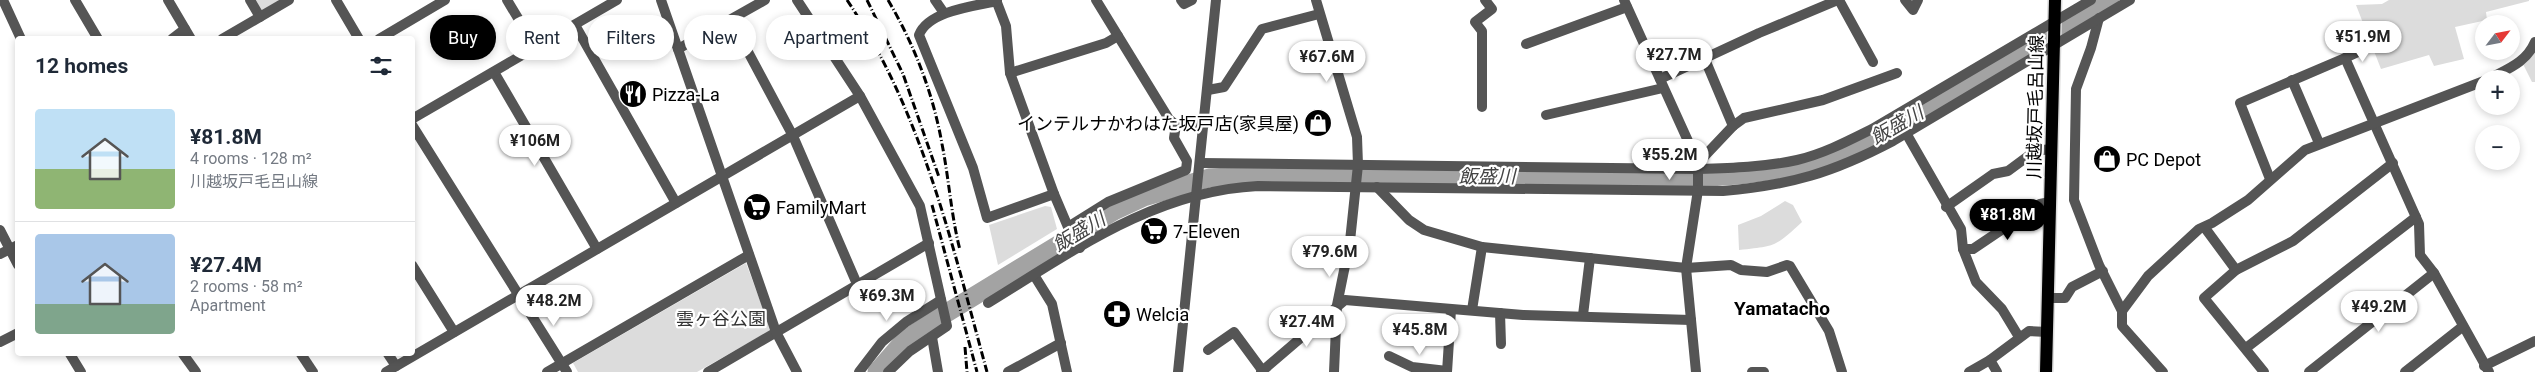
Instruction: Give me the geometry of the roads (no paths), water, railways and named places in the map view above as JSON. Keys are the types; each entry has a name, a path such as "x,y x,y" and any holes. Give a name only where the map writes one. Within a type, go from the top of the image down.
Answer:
{"main road":[{"name":"川越坂戸毛呂山線","path":"2046,372 2055,0"}],"street":[{"path":"1,0 19,36"},
{"path":"75,0 96,36"},
{"path":"168,0 189,36"},
{"path":"250,0 260,17"},
{"path":"227,36 289,0"},
{"path":"336,0 357,36"},
{"path":"384,36 445,0"},
{"path":"508,0 517,15"},
{"path":"578,23 617,0"},
{"path":"661,0 776,332 796,372"},
{"path":"740,15 765,0"},
{"path":"798,0 860,96 920,206 929,243 947,326 910,351 888,372"},
{"path":"935,0 944,13"},
{"path":"1054,194 987,218 967,151 919,35 922,29 944,13 996,0 1006,26 1010,73 1054,194 1068,227 1080,247"},
{"path":"1096,0 1169,119 1176,125 1204,125"},
{"path":"1181,0 1184,4 1192,0"},
{"path":"1178,372 1216,0"},
{"path":"1316,0 1357,138 1358,165 1356,186 1350,241 1337,305 1334,372"},
{"path":"1482,107 1482,31 1475,22 1492,9 1485,0"},
{"path":"1546,115 1662,84 1704,57 1838,0 1873,62"},
{"path":"1906,0 1913,10 1918,0"},
{"path":"1200,167 1358,165 1752,167 1799,160 1839,145 1902,112 2091,0"},
{"path":"988,303 1128,219 1197,194 1232,187 1356,186 1698,190 1760,188 1799,181 1860,158 1906,133 2054,47 2130,0"},
{"path":"1526,44 1626,3 1698,166 1698,190 1686,268 1696,372"},
{"path":"1208,90 1224,87 1262,29 1319,14"},
{"path":"2099,18 2092,48 2076,89 2074,200 2103,271 2122,311 2122,326 2163,372"},
{"path":"176,36 185,29"},
{"path":"578,30 676,203"},
{"path":"1010,73 1106,43 1118,36"},
{"path":"2506,70 2518,64 2530,54 2535,42"},
{"path":"678,49 684,46"},
{"path":"2270,179 2240,103 2372,46"},
{"path":"1704,57 1733,126"},
{"path":"2345,58 2419,224 2420,255 2434,274 2487,369 2535,341"},
{"path":"415,117 515,60"},
{"path":"752,60 793,136 858,284"},
{"path":"494,72 597,249"},
{"path":"1698,166 1733,126 1744,118 1823,100 1896,73"},
{"path":"2292,80 2319,143"},
{"path":"2122,311 2148,276 2199,229 2204,228 2248,200 2304,150 2475,84"},
{"path":"415,355 860,96"},
{"path":"1068,227 1116,198 1186,170 1187,160 1174,138 1176,125"},
{"path":"415,130 564,368"},
{"path":"1906,133 1946,206 1961,229 1963,249 1976,282 2002,309 2019,337"},
{"path":"1946,206 1993,174 2008,171 2035,151 2051,149"},
{"path":"2264,372 2204,298 2236,270 2293,241 2393,163"},
{"path":"1377,187 1409,220 1424,230 1482,246 1686,268 1731,265 1741,270 1767,272 1790,266 1829,331 1842,372"},
{"path":"1963,249 1972,249 2040,204 2050,202"},
{"path":"2246,348 2416,217"},
{"path":"2204,228 2236,270"},
{"path":"0,230 9,249"},
{"path":"708,372 929,243"},
{"path":"1472,310 1482,246"},
{"path":"547,372 564,368 749,255"},
{"path":"1583,315 1590,258"},
{"path":"415,270 454,332"},
{"path":"2048,298 2065,298 2072,287 2103,271"},
{"path":"2309,372 2434,274"},
{"path":"1034,275 1052,304 1067,372"},
{"path":"1208,350 1234,332 1262,371 1345,300 1500,313 1583,315 1617,319 1691,320"},
{"path":"859,372 882,342 906,322 942,303"},
{"path":"1389,356 1412,367 1447,372 1451,310"},
{"path":"1500,313 1501,344"},
{"path":"2405,372 2462,327"},
{"path":"1970,372 1990,360 2029,331 2047,332"},
{"path":"0,342 15,334"},
{"path":"932,336 938,372"},
{"path":"1008,372 1061,343"},
{"path":"71,356 81,372"},
{"path":"184,356 196,372"},
{"path":"302,356 313,372"},
{"path":"388,356 391,369 413,356"},
{"path":"1990,360 1997,372"},
{"path":"1752,372 1764,372"}],"waterway":[{"name":"飯盛川","path":"877,372 905,340 935,320 1114,211 1144,197 1209,178 1256,176 1709,177 1770,171 1790,167 1830,157 1868,142 2110,0"}],"railway":[{"path":"847,0 873,43 896,87 915,133 947,227 987,372"},
{"path":"867,0 903,74 939,177"},
{"path":"888,0 914,51 928,88 942,144 954,224 960,250"},
{"path":"932,205 977,372"},
{"path":"965,347 967,372"}],"place":[{"name":"Pizza-La","path":"633,94"},
{"name":"インテルナかわはた坂戸店(家具屋)","path":"1318,123"},
{"name":"PC Depot","path":"2107,159"},
{"name":"FamilyMart","path":"757,207"},
{"name":"7-Eleven","path":"1154,231"},
{"name":"Welcia","path":"1117,314"}],"district":[{"name":"Yamatacho","path":"1782,308"}],"park label":[{"name":"雲ヶ谷公園","path":"721,318"}]}
